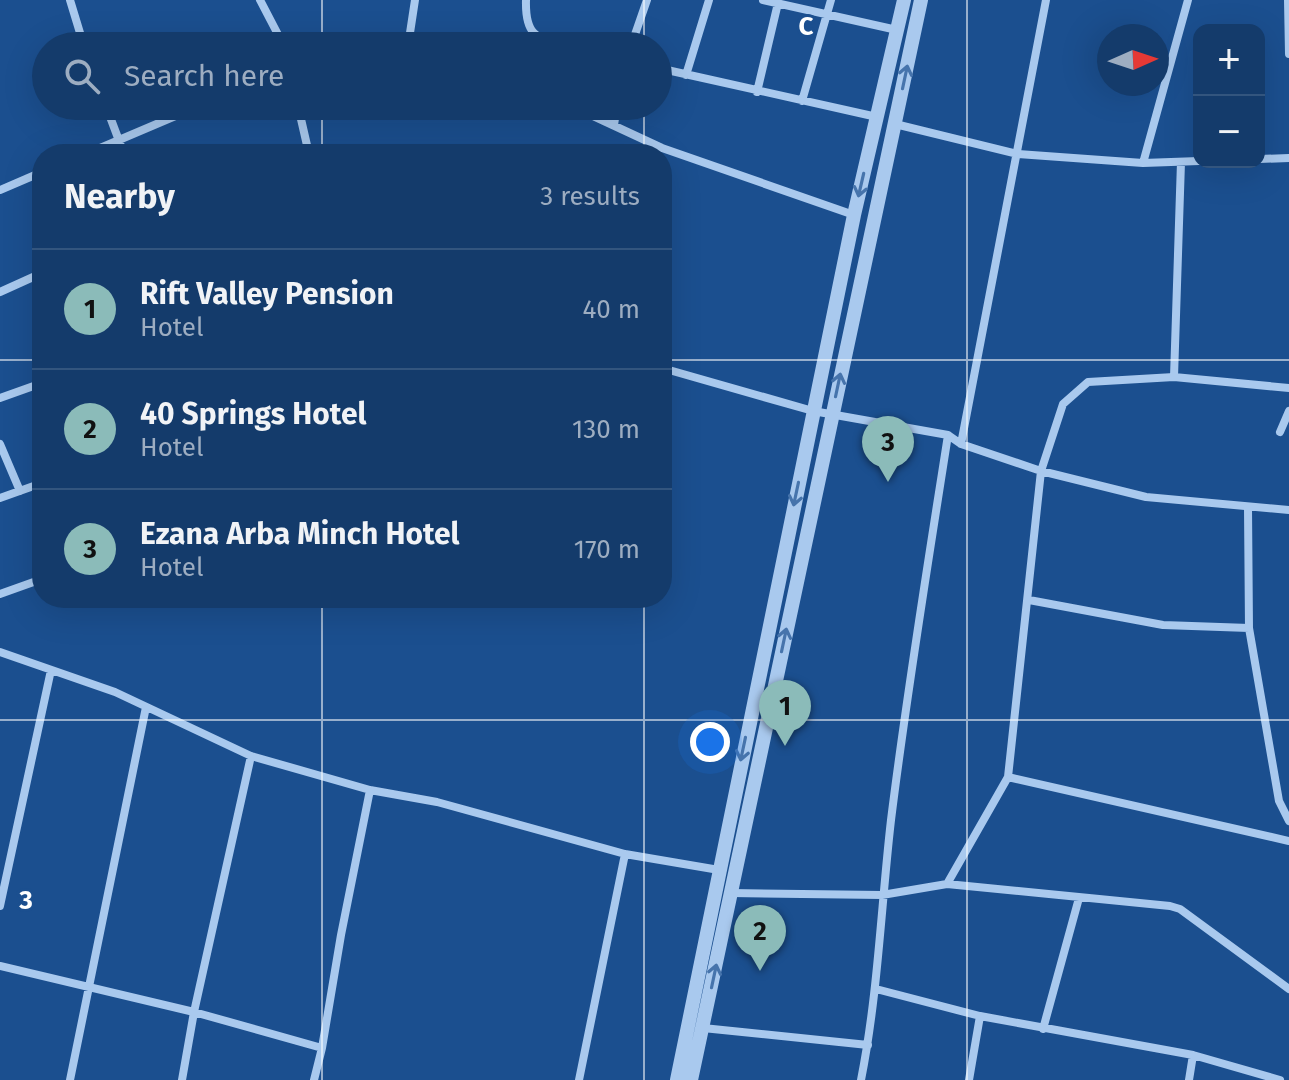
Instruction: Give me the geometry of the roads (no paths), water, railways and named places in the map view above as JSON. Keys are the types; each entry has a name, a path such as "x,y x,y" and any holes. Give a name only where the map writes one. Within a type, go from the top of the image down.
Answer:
{"street":[{"path":"70,0 80,32"},
{"path":"260,0 277,32"},
{"path":"410,32 415,0"},
{"path":"526,0 527,24 533,32"},
{"path":"636,32 647,0"},
{"path":"686,75 709,0"},
{"path":"764,0 897,30"},
{"path":"802,101 831,0"},
{"path":"677,1080 854,215 904,0"},
{"path":"691,1080 921,0"},
{"path":"961,444 1046,0"},
{"path":"1143,163 1188,0"},
{"path":"1288,0 1289,54"},
{"path":"757,92 778,3"},
{"path":"672,72 877,117"},
{"path":"112,120 121,144"},
{"path":"110,144 166,120"},
{"path":"301,120 307,144"},
{"path":"602,120 654,144"},
{"path":"614,125 615,120"},
{"path":"895,124 1018,154 1143,163 1193,161"},
{"path":"672,151 854,215"},
{"path":"1265,159 1289,158"},
{"path":"1174,377 1181,162"},
{"path":"0,190 32,176"},
{"path":"0,292 32,278"},
{"path":"672,371 813,411 948,435 961,444 1041,471 1146,497 1289,510"},
{"path":"947,884 1008,777 1041,471 1063,404 1088,382 1174,377 1289,388"},
{"path":"0,398 32,387"},
{"path":"1280,432 1289,411"},
{"path":"861,1080 876,989 882,895 909,682 948,435"},
{"path":"0,444 20,491"},
{"path":"0,498 32,487"},
{"path":"1248,508 1249,628 1279,801 1289,821"},
{"path":"0,594 32,583"},
{"path":"1029,600 1163,625 1249,628"},
{"path":"0,652 115,692 251,756 370,790 437,802 625,854 719,870"},
{"path":"0,906 51,670"},
{"path":"70,1080 146,707"},
{"path":"182,1080 194,1012 251,756"},
{"path":"1008,777 1289,841"},
{"path":"314,1080 370,790"},
{"path":"579,1080 625,854"},
{"path":"731,893 882,895 947,884 1170,906 1180,909 1289,989"},
{"path":"1043,1029 1079,898"},
{"path":"0,966 194,1012 322,1048"},
{"path":"876,989 980,1016 1193,1055 1280,1080"},
{"path":"969,1080 980,1016"},
{"path":"703,1028 868,1045"},
{"path":"1189,1080 1193,1055"}],"place":[{"name":"Ezana Arba Minch Hotel","path":"888,482"},
{"name":"Rift Valley Pension","path":"785,746"},
{"name":"40 Springs Hotel","path":"760,971"}]}
